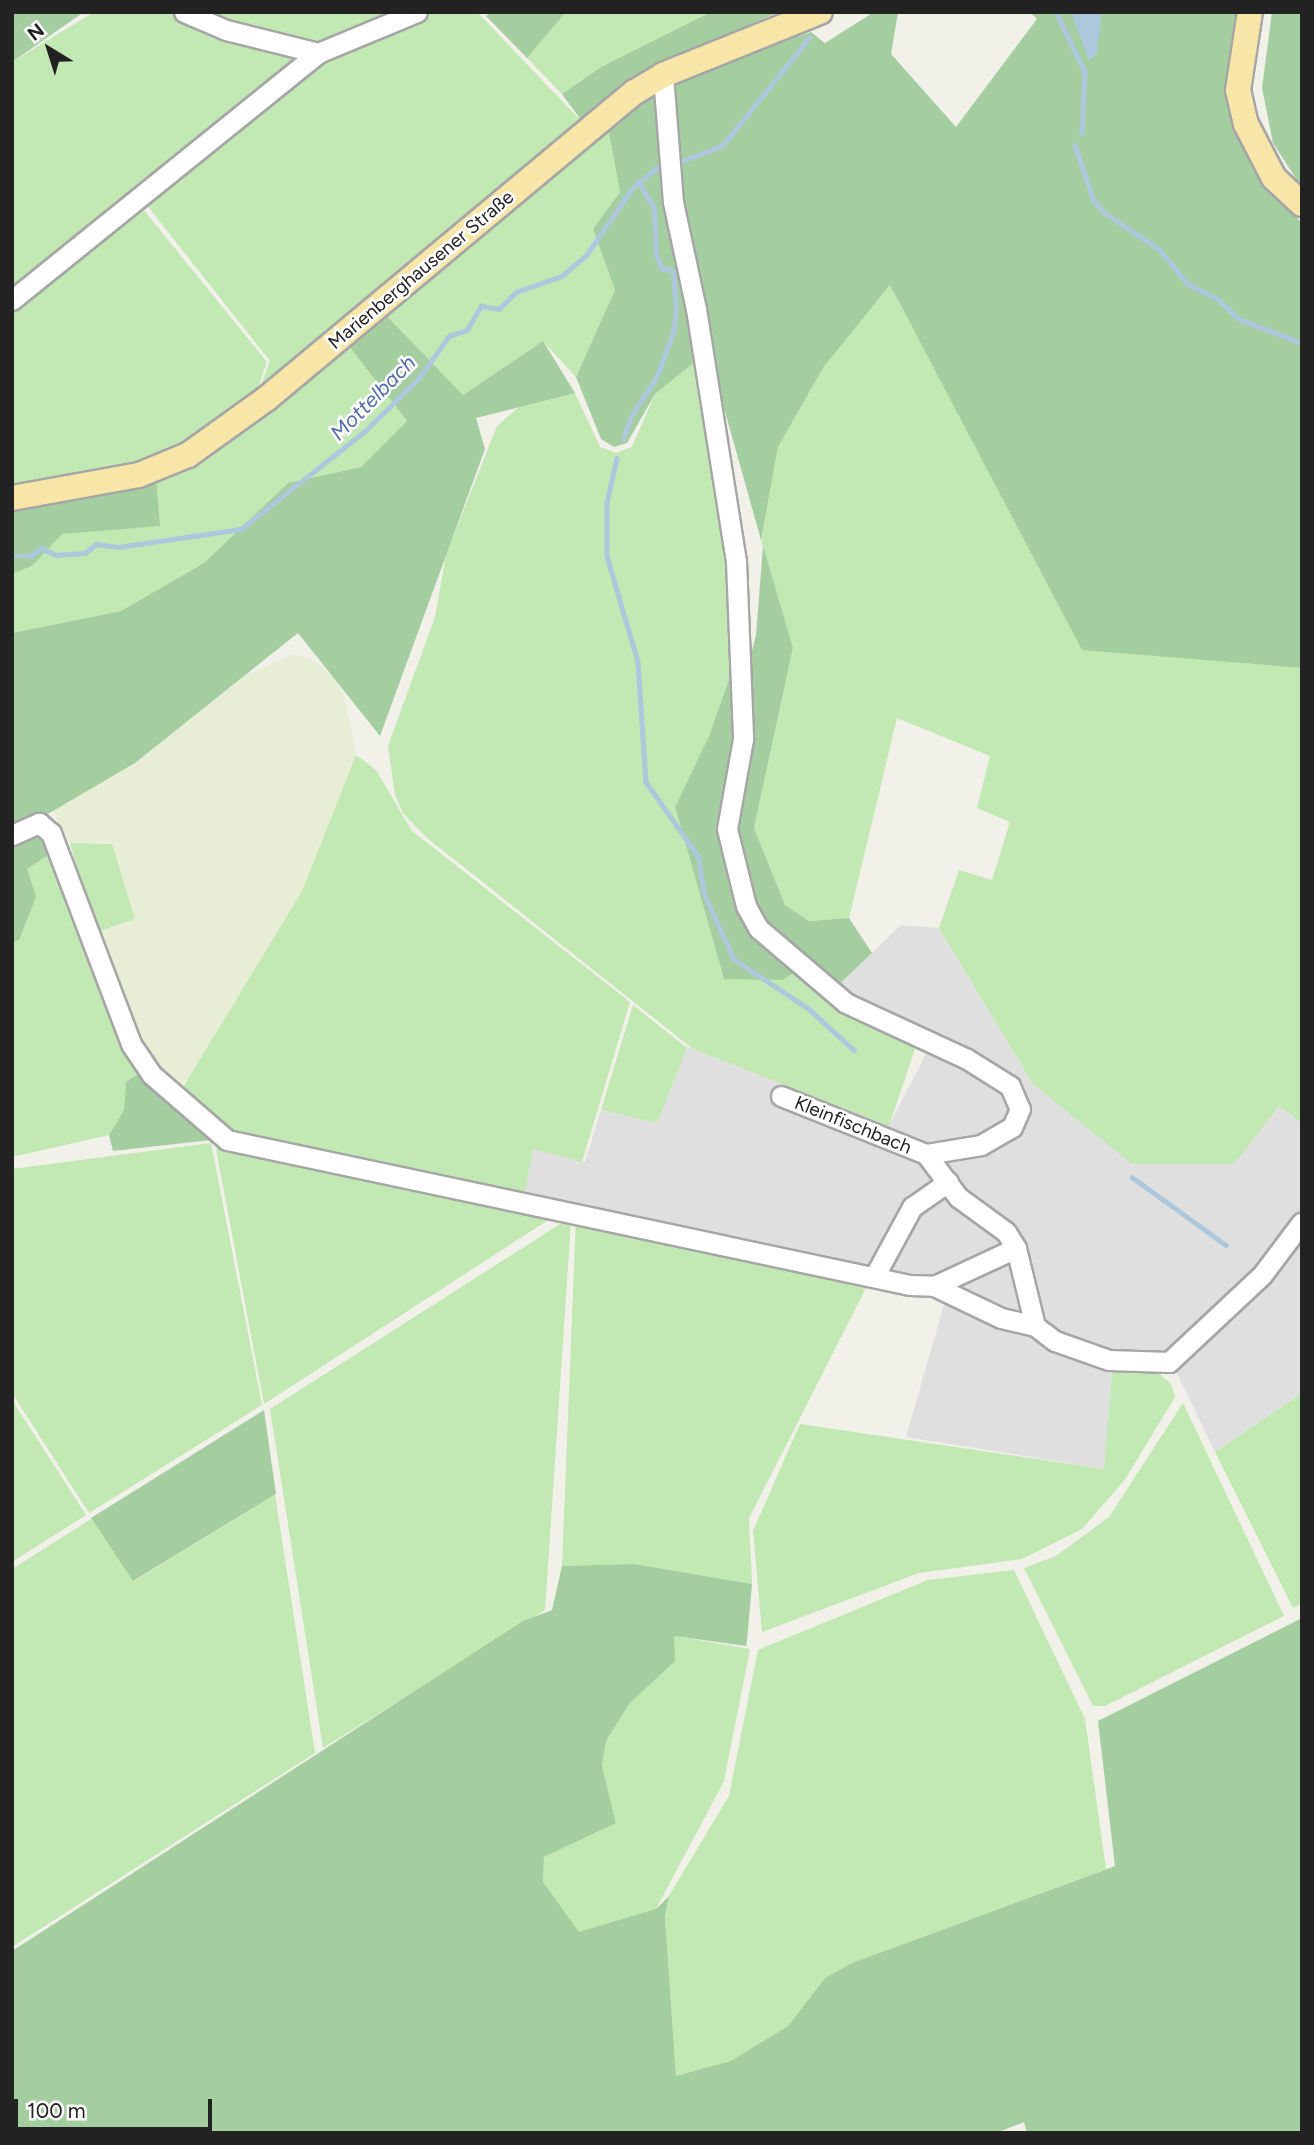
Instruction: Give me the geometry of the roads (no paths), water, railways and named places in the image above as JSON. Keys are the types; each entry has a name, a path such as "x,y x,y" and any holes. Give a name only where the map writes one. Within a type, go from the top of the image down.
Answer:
{"main road":[{"name":"Marienberghausener Straße","path":"12,498 139,475 188,455 266,399 635,92 663,75 820,12"},
{"path":"1250,12 1238,90 1246,124 1275,178 1302,204"}],"street":[{"path":"184,12 226,30 318,53"},
{"path":"12,300 318,53 417,12"},
{"name":"Kleinfischbach","path":"663,75 673,202 696,309 736,561 743,739 727,829 743,894 767,938 846,1003 967,1059 1010,1086 1020,1109 1012,1127 981,1145 926,1154"},
{"path":"12,835 38,823 51,832 131,1044 152,1075 227,1140 874,1277 934,1286 1001,1318 1035,1326 1055,1341 1109,1360 1169,1362 1262,1275 1302,1222"},
{"name":"Kleinfischbach","path":"781,1096 926,1154 948,1182 1016,1248"},
{"path":"874,1277 912,1208 948,1182"},
{"path":"934,1286 1016,1248 1035,1326"}],"water":[{"path":"1071,12 1102,12 1097,54 1089,61"}],"waterway":[{"path":"1056,12 1085,72 1082,134"},
{"name":"Mottelbach","path":"682,161 722,146 809,38"},
{"path":"1075,145 1094,201 1105,213 1159,249 1188,284 1218,299 1239,319 1302,343"},
{"name":"Mottelbach","path":"12,556 31,556 41,548 56,555 85,553 96,544 118,547 241,529 364,432 419,378 449,336 467,330 481,306 499,309 516,292 562,276 587,254 633,187 658,167"},
{"path":"623,439 631,416 656,378 673,333 676,309 673,271 662,269 656,255 654,208 638,182"},
{"path":"617,458 607,503 607,556 638,662 646,782 699,857 704,893 734,959 809,1009 854,1050"},
{"path":"1132,1177 1226,1245"}]}
